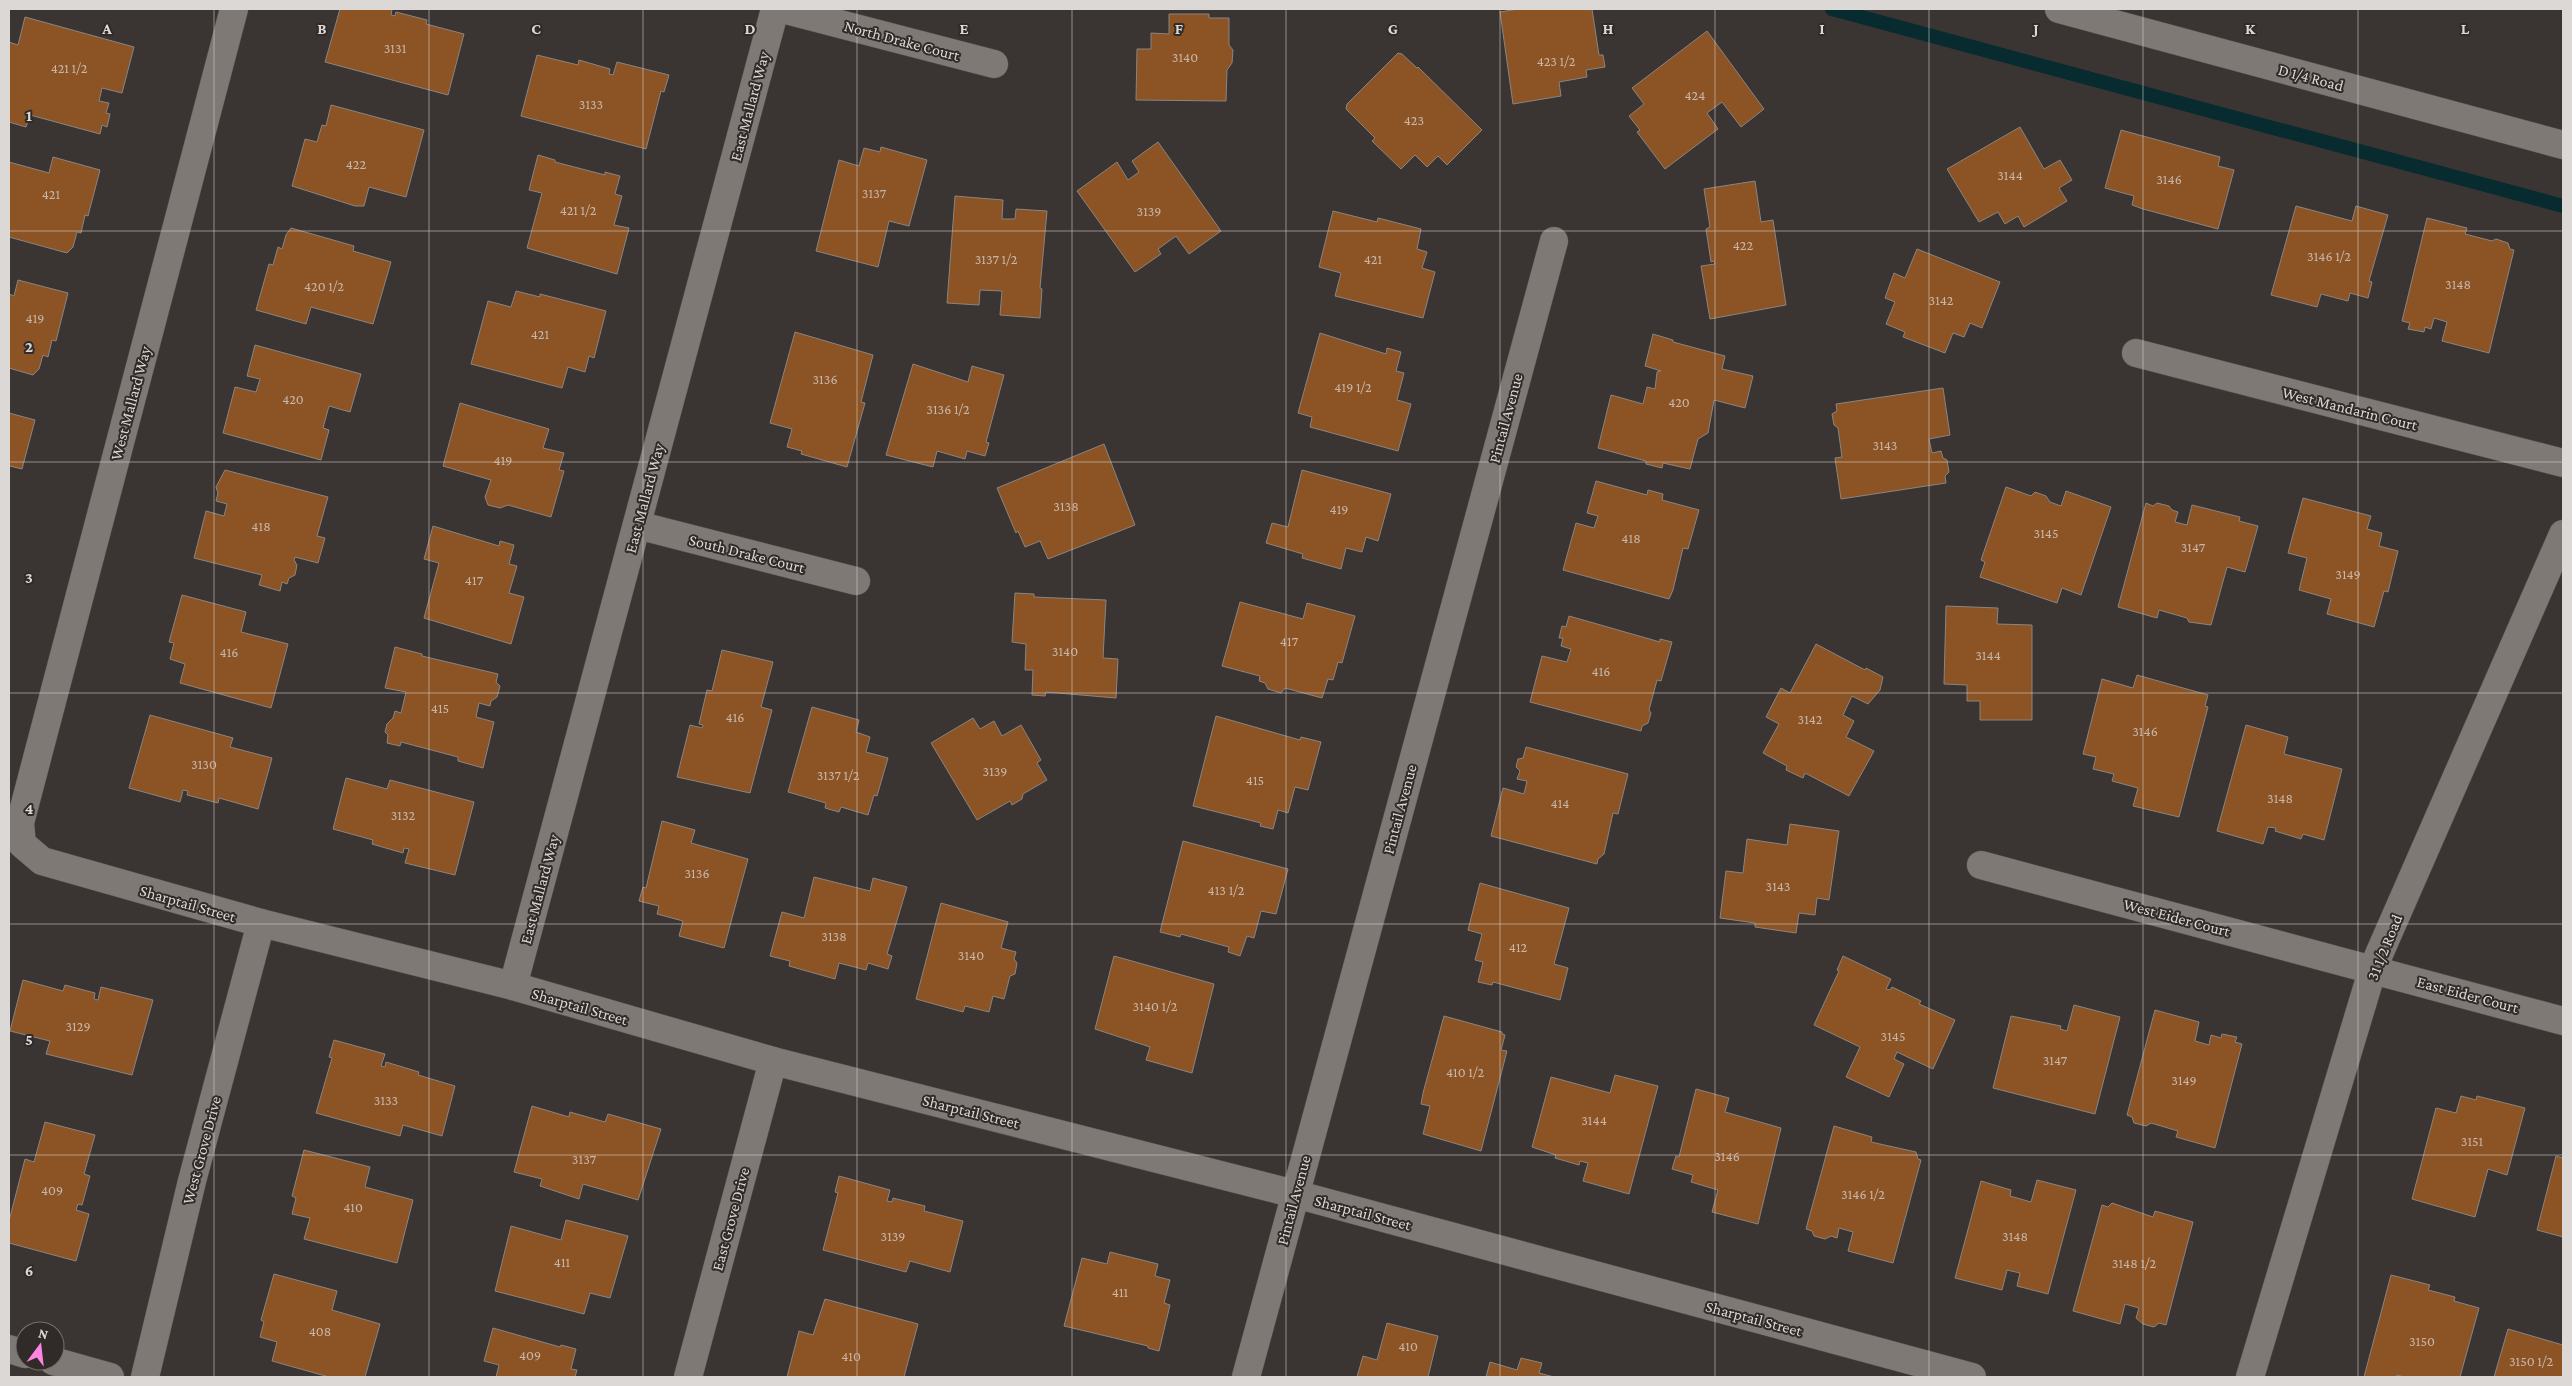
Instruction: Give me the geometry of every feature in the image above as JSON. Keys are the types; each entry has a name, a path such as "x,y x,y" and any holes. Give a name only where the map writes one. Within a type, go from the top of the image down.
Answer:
{"street":[{"name":"West Mallard Way","path":"27,797 234,9"},
{"name":"East Mallard Way","path":"513,986 775,9"},
{"name":"North Drake Court","path":"782,9 994,64"},
{"name":"D 1/4 Road","path":"2060,9 2129,18 2563,145"},
{"name":"Pintail Avenue","path":"1246,1377 1554,241"},
{"name":"West Mandarin Court","path":"2136,353 2563,462"},
{"name":"South Drake Court","path":"637,526 856,581"},
{"name":"31 1/2 Road","path":"2250,1377 2373,968 2563,534"},
{"name":"Sharptail Street","path":"27,797 20,823 22,844 42,861 261,924 513,986 773,1061 1295,1194 1972,1377"},
{"name":"West Eider Court","path":"1981,865 2373,968"},
{"name":"West Grove Drive","path":"145,1377 192,1181 261,924"},
{"name":"East Eider Court","path":"2373,968 2563,1021"},
{"name":"East Grove Drive","path":"688,1377 773,1061"},
{"path":"65,1364 110,1377"}],"building":[{"path":"340,9 392,9 391,15 395,16 396,12 427,20 426,24 464,34 448,95 325,62"},
{"path":"1518,9 1592,9 1599,55 1603,55 1605,67 1586,70 1587,77 1559,82 1561,96 1513,104 1500,12"},
{"path":"1169,14 1209,14 1209,18 1229,18 1229,45 1233,50 1232,63 1227,70 1226,101 1136,100 1137,49 1151,49 1151,33 1169,34"},
{"path":"25,17 134,47 122,93 102,88 99,101 109,103 106,113 110,114 107,127 102,125 100,134 30,115 26,127 9,122 9,42 18,45"},
{"path":"1707,31 1764,109 1741,127 1722,102 1707,113 1718,129 1665,169 1637,132 1640,130 1629,116 1644,104 1632,88"},
{"path":"1398,53 1418,67 1482,130 1447,165 1438,156 1427,167 1415,155 1401,169 1372,141 1375,138 1346,109 1347,104"},
{"path":"537,55 578,65 579,60 610,69 609,74 613,75 617,62 669,75 664,92 661,91 646,149 521,116"},
{"path":"331,105 424,130 406,197 369,187 364,206 355,206 292,186 305,139 317,142 322,125 326,126"},
{"path":"2020,127 2044,169 2060,160 2072,180 2059,188 2067,201 2024,227 2018,216 2005,224 1998,212 1979,222 1947,169"},
{"path":"2121,130 2220,157 2218,166 2234,170 2218,229 2143,209 2132,205 2134,196 2105,188"},
{"path":"1158,142 1221,231 1189,254 1176,236 1158,249 1161,254 1135,272 1077,191 1117,162 1128,180 1139,172 1132,161"},
{"path":"881,147 927,160 909,226 889,221 878,267 816,251 839,160 859,166 864,148 880,152"},
{"path":"538,155 555,160 555,162 605,175 605,172 620,176 615,194 622,196 614,225 629,228 617,274 527,248 542,193 529,190"},
{"path":"53,157 100,170 88,216 85,215 81,233 77,232 73,247 67,253 9,237 9,162 49,173"},
{"path":"1755,181 1761,222 1773,220 1786,305 1710,319 1701,266 1715,264 1714,261 1711,262 1706,229 1710,227 1704,189"},
{"path":"955,196 1003,200 1002,219 1015,219 1016,209 1047,211 1040,288 1042,289 1040,318 1000,315 1002,291 980,290 979,305 947,303"},
{"path":"2296,206 2352,221 2356,206 2388,215 2369,281 2372,282 2368,298 2350,293 2348,301 2321,294 2317,307 2271,295"},
{"path":"1333,211 1377,222 1378,218 1421,229 1417,249 1427,252 1422,268 1435,272 1423,318 1335,296 1341,273 1319,267"},
{"path":"2427,218 2467,228 2465,234 2508,243 2510,249 2514,250 2489,353 2442,341 2447,322 2434,318 2431,329 2425,327 2424,332 2408,329 2410,323 2402,321"},
{"path":"291,228 354,246 353,251 391,262 373,324 311,307 306,324 256,310 269,264 273,265 278,247 282,249 286,235"},
{"path":"1917,249 2000,282 1982,328 1970,323 1964,337 1953,333 1945,353 1903,337 1905,332 1886,324 1895,302 1885,298 1894,273 1905,278"},
{"path":"18,280 68,293 56,341 52,340 48,357 43,355 39,369 33,375 9,368 9,294 14,296"},
{"path":"516,291 540,297 540,294 606,311 594,358 589,356 585,372 568,367 562,388 471,364 488,301 511,307"},
{"path":"795,332 873,355 861,402 865,403 847,467 801,454 802,451 787,447 792,429 770,423"},
{"path":"1320,333 1386,354 1387,348 1401,352 1396,371 1404,373 1397,400 1411,404 1398,451 1310,427 1312,417 1298,413"},
{"path":"1653,334 1673,340 1673,342 1725,356 1722,369 1753,376 1745,408 1714,400 1708,433 1698,439 1690,469 1663,463 1662,468 1646,464 1646,461 1598,448 1611,395 1643,404 1647,387 1655,389 1657,372 1661,371 1645,366"},
{"path":"255,345 361,374 350,412 329,406 323,428 329,430 321,460 223,433 235,387 256,392 260,379 247,376"},
{"path":"913,364 968,382 972,366 1004,375 986,442 989,443 985,456 967,451 965,459 937,451 933,467 886,455"},
{"path":"1943,388 1950,435 1929,439 1932,453 1941,451 1943,458 1947,460 1949,472 1945,476 1946,483 1841,499 1835,458 1842,457 1838,428 1834,425 1832,414 1837,411 1836,404"},
{"path":"460,403 549,429 543,448 564,453 559,470 564,471 551,517 508,505 500,508 488,505 485,497 491,480 443,466"},
{"path":"9,413 35,420 22,469 10,466 9,469"},
{"path":"1104,444 1135,525 1048,559 1040,541 1025,547 1018,531 1016,533 997,488"},
{"path":"225,470 328,497 317,536 325,538 318,563 295,557 294,560 297,565 295,575 289,578 287,584 282,582 280,591 259,585 262,575 194,558 206,511 224,516 227,504 216,501 218,493 216,487"},
{"path":"1302,470 1391,494 1378,541 1366,537 1362,552 1346,548 1341,569 1302,558 1303,554 1266,543 1272,523 1288,527"},
{"path":"1596,481 1647,495 1648,490 1663,494 1662,500 1699,510 1688,549 1683,548 1669,599 1563,570 1576,523 1594,528 1598,516 1587,513"},
{"path":"2006,487 2031,496 2035,492 2046,496 2050,502 2061,506 2066,491 2111,507 2081,595 2062,588 2057,603 1980,577 1985,562 1981,560"},
{"path":"2303,498 2371,516 2367,529 2382,533 2379,546 2398,551 2388,592 2384,591 2374,627 2327,614 2331,599 2299,590 2307,558 2288,553"},
{"path":"2146,503 2153,506 2157,503 2169,506 2172,510 2178,512 2175,522 2187,525 2192,505 2240,517 2239,521 2258,526 2245,572 2227,567 2211,625 2189,622 2187,618 2159,610 2157,618 2118,607"},
{"path":"433,526 499,546 500,541 514,545 509,564 517,566 509,593 524,597 511,644 424,618 439,563 424,559"},
{"path":"1015,593 1034,594 1034,597 1106,600 1103,658 1118,659 1116,698 1046,692 1045,696 1032,695 1033,670 1025,670 1026,644 1012,642"},
{"path":"182,595 246,612 241,632 288,644 271,708 180,683 185,664 170,659 174,643 169,642"},
{"path":"1240,602 1303,619 1307,603 1355,616 1342,663 1338,662 1333,680 1328,679 1322,698 1285,688 1281,693 1268,689 1265,683 1259,681 1260,676 1222,666"},
{"path":"1946,606 1998,608 1997,624 2032,625 2032,720 1980,720 1980,701 1967,701 1967,685 1944,684"},
{"path":"1569,616 1660,642 1660,639 1672,642 1661,681 1657,680 1649,710 1651,713 1648,723 1642,726 1641,731 1530,702 1542,656 1567,662 1571,649 1561,646 1563,638 1559,638 1562,626 1566,627"},
{"path":"1816,644 1865,670 1866,668 1883,677 1880,690 1868,704 1852,696 1843,715 1854,721 1846,737 1874,751 1849,796 1805,773 1803,778 1786,770 1787,766 1763,753 1779,724 1766,717 1781,688 1790,693"},
{"path":"395,647 422,654 422,656 498,674 496,682 500,686 497,697 491,701 490,706 479,703 476,717 494,722 483,768 458,761 458,757 401,742 400,746 387,743 388,735 385,732 387,724 393,718 395,711 401,713 406,692 385,688"},
{"path":"722,650 773,662 761,707 772,710 750,793 677,777 690,725 702,728 703,725 699,724 707,690 712,691"},
{"path":"2137,675 2208,695 2205,706 2208,707 2179,817 2133,806 2138,788 2112,781 2114,774 2093,769 2096,757 2083,754 2102,679 2133,688"},
{"path":"812,707 859,720 856,732 870,737 866,752 888,758 877,796 874,795 868,815 841,807 839,812 825,808 826,803 788,792"},
{"path":"150,715 233,738 230,747 272,758 258,809 219,798 218,803 187,795 188,791 183,790 180,802 129,788"},
{"path":"1216,716 1300,740 1301,737 1321,742 1308,790 1295,787 1288,813 1278,810 1273,829 1260,826 1261,823 1193,806"},
{"path":"973,718 980,729 994,721 1002,736 1021,725 1041,760 1037,763 1047,780 1023,794 1022,799 1012,805 1010,801 977,820 931,743"},
{"path":"2246,725 2288,737 2284,754 2342,769 2324,840 2303,834 2301,839 2275,831 2276,828 2268,827 2263,844 2217,831"},
{"path":"1526,747 1628,774 1618,814 1613,813 1604,854 1598,859 1597,864 1491,836 1503,788 1524,794 1527,781 1517,779 1520,771 1516,767 1518,759 1523,758"},
{"path":"346,778 387,789 390,780 474,802 455,875 405,863 409,849 404,848 403,853 372,844 373,840 333,829"},
{"path":"662,821 695,830 691,843 748,859 724,948 679,936 683,921 657,914 659,906 639,901 643,887 646,888"},
{"path":"1790,824 1839,831 1829,900 1817,898 1815,915 1799,913 1796,933 1755,927 1755,923 1720,918 1726,871 1743,873 1747,839 1787,845"},
{"path":"1183,841 1288,869 1276,914 1261,911 1254,938 1247,936 1240,956 1228,952 1229,947 1181,934 1180,937 1160,932"},
{"path":"814,877 870,891 873,878 907,887 887,954 892,956 888,969 868,963 866,970 839,963 835,979 789,966 790,961 770,956 782,912 804,918"},
{"path":"1480,883 1569,908 1554,964 1568,968 1560,1000 1493,982 1492,985 1478,982 1483,962 1475,960 1482,934 1468,930"},
{"path":"941,903 1008,922 1001,948 1016,952 1014,959 1017,963 1015,974 1010,976 1004,999 993,996 989,1012 965,1006 963,1012 916,999"},
{"path":"1114,956 1214,984 1192,1073 1146,1060 1150,1047 1095,1029"},
{"path":"1843,956 1891,979 1886,989 1890,990 1892,987 1921,1001 1919,1004 1955,1020 1933,1069 1897,1052 1894,1059 1904,1064 1889,1097 1846,1077 1860,1047 1814,1025 1839,971 1837,970"},
{"path":"23,980 63,991 65,985 95,993 94,999 98,1000 101,987 153,1000 132,1075 46,1054 50,1041 10,1031"},
{"path":"2074,1005 2120,1017 2095,1114 1993,1088 2011,1016 2061,1026 2060,1029 2067,1031"},
{"path":"2155,1010 2199,1022 2195,1041 2209,1045 2211,1035 2221,1038 2222,1034 2237,1037 2235,1042 2242,1044 2215,1148 2176,1137 2178,1131 2151,1123 2146,1126 2134,1123 2132,1117 2127,1115"},
{"path":"1444,1016 1502,1032 1505,1035 1501,1050 1507,1051 1481,1151 1423,1134 1430,1106 1421,1104"},
{"path":"334,1040 385,1054 381,1066 385,1067 386,1062 419,1072 418,1075 455,1086 442,1136 403,1125 400,1136 316,1113 332,1058 329,1057"},
{"path":"1615,1075 1658,1086 1629,1194 1583,1181 1588,1163 1580,1161 1579,1165 1555,1158 1556,1155 1532,1147 1551,1077 1610,1093"},
{"path":"1696,1089 1729,1098 1725,1112 1781,1128 1758,1224 1712,1212 1718,1190 1691,1182 1693,1175 1672,1169 1676,1156 1679,1157"},
{"path":"2461,1096 2476,1100 2477,1096 2525,1108 2507,1175 2488,1169 2475,1217 2412,1199 2436,1108 2456,1113"},
{"path":"532,1106 569,1117 570,1112 605,1122 608,1114 661,1129 638,1200 583,1184 579,1199 540,1186 542,1179 514,1172"},
{"path":"45,1122 95,1135 84,1174 90,1176 82,1205 78,1204 76,1210 89,1214 76,1261 9,1243 9,1221 25,1159 34,1162"},
{"path":"1834,1126 1872,1137 1871,1142 1916,1152 1918,1159 1921,1160 1893,1263 1848,1251 1853,1232 1839,1228 1837,1238 1831,1236 1825,1239 1814,1236 1812,1231 1806,1229"},
{"path":"304,1150 370,1167 365,1187 413,1200 397,1263 304,1239 310,1218 292,1214 296,1198 292,1196"},
{"path":"2556,1156 2563,1158 2563,1237 2537,1230"},
{"path":"839,1176 890,1190 887,1201 892,1202 893,1198 925,1206 924,1211 963,1221 950,1272 910,1261 906,1272 823,1250 838,1193 835,1192"},
{"path":"2037,1180 2076,1190 2048,1294 2017,1286 2020,1273 2007,1270 2002,1290 1955,1278 1981,1181 2011,1190 2010,1196 2031,1202"},
{"path":"2112,1203 2153,1217 2155,1211 2193,1222 2166,1325 2159,1323 2154,1327 2143,1324 2136,1318 2139,1308 2125,1304 2120,1324 2073,1311 2102,1205 2108,1207"},
{"path":"566,1220 628,1236 610,1298 590,1293 584,1314 495,1291 511,1226 561,1240"},
{"path":"1110,1252 1158,1264 1155,1276 1170,1280 1164,1303 1170,1305 1159,1351 1148,1348 1148,1346 1064,1326 1082,1258 1107,1264"},
{"path":"274,1274 337,1291 332,1310 380,1324 365,1377 329,1377 272,1361 277,1342 260,1337 264,1322 261,1320"},
{"path":"2391,1275 2430,1285 2428,1290 2455,1297 2454,1301 2479,1308 2460,1377 2404,1377 2397,1375 2396,1377 2364,1377"},
{"path":"825,1299 918,1324 904,1377 787,1377 799,1331 813,1335"},
{"path":"1387,1323 1438,1336 1428,1377 1357,1377 1363,1356 1377,1360"},
{"path":"493,1328 560,1347 561,1345 576,1349 571,1369 577,1370 575,1377 496,1377 499,1365 484,1361"},
{"path":"2508,1329 2563,1345 2563,1377 2494,1377"},
{"path":"1521,1358 1542,1363 1539,1373 1554,1377 1486,1377 1490,1362 1517,1370"}],"waterway":[{"path":"1832,9 2563,206"}]}
